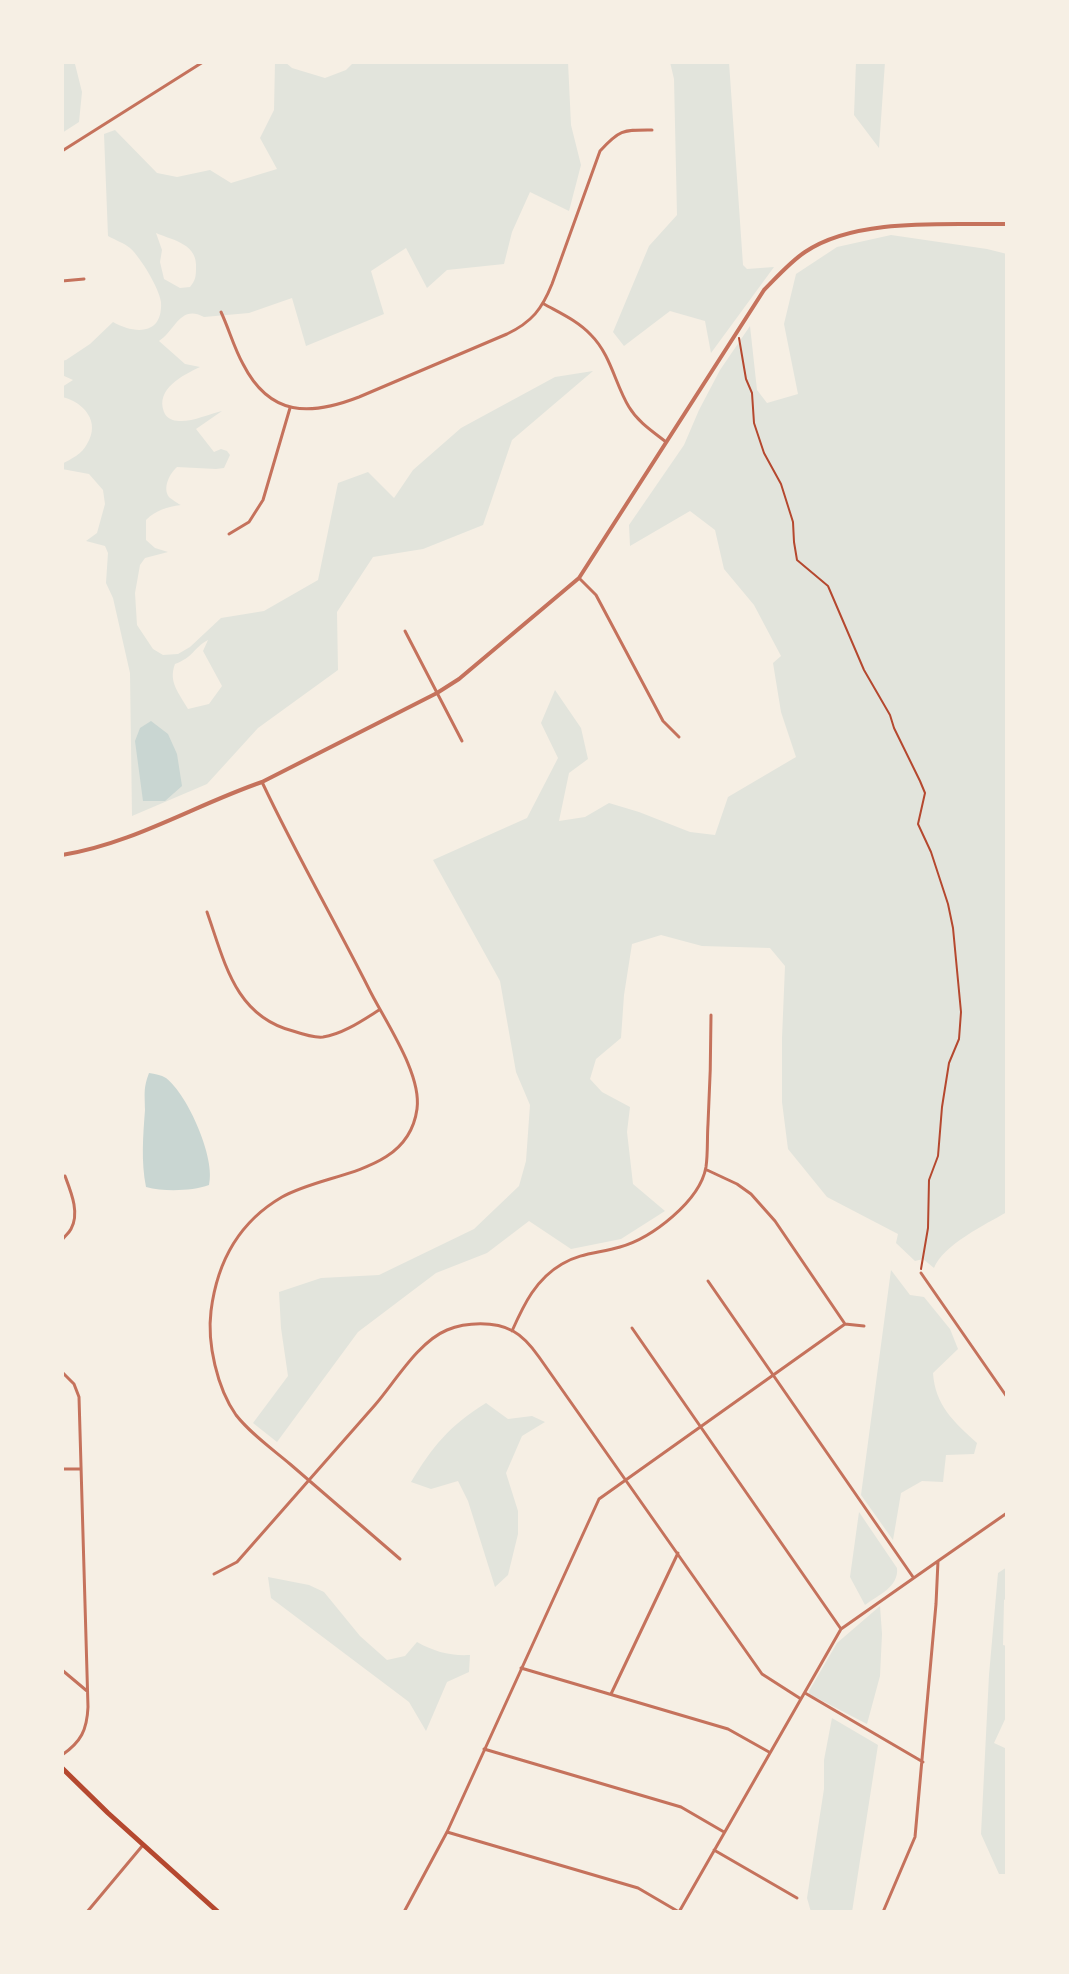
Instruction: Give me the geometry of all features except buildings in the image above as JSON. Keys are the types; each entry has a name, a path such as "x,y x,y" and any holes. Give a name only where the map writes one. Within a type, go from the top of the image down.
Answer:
{"main road":[{"path":"62,1768 218,1912"}],"street":[{"path":"62,151 203,62"},
{"path":"221,312 242,363 266,395 290,408 313,409 335,406 359,397 521,328 533,318 544,304 600,151 625,130 652,130"},
{"path":"62,855 90,851 112,843 262,782 459,679 579,578 764,290 807,251 834,238 860,231 899,226 1007,224"},
{"path":"62,281 84,279"},
{"path":"544,304 579,323 592,335 640,422 666,442"},
{"path":"229,534 249,522 263,500 290,408"},
{"path":"579,578 596,595 663,721 679,737"},
{"path":"405,631 462,741"},
{"path":"262,782 410,1068 417,1092 417,1109 402,1143 385,1159 282,1197 243,1230 229,1251 214,1287 210,1319 212,1352 218,1378 235,1413 258,1438 400,1559"},
{"path":"207,912 229,975 250,1008 276,1027 323,1037 350,1027 380,1010"},
{"path":"512,1331 527,1297 560,1264 639,1239 667,1221 693,1193 706,1169 711,1015"},
{"path":"706,1169 751,1194 775,1221 845,1324"},
{"path":"62,1240 72,1228 75,1213 65,1176"},
{"path":"921,1273 1007,1397"},
{"path":"708,1281 914,1578"},
{"path":"404,1912 447,1832 599,1499 845,1324 864,1326"},
{"path":"214,1574 237,1562 432,1339 459,1326 493,1325 512,1331 527,1342 762,1674 801,1699"},
{"path":"632,1328 841,1629"},
{"path":"62,1372 74,1384 79,1397 88,1722 83,1735 62,1755"},
{"path":"62,1469 80,1469"},
{"path":"447,1832 638,1888 679,1912 841,1629 1007,1513"},
{"path":"611,1694 678,1553"},
{"path":"883,1912 915,1837 938,1561"},
{"path":"521,1668 728,1729 769,1752"},
{"path":"62,1670 87,1691"},
{"path":"805,1693 923,1762"},
{"path":"484,1749 681,1807 724,1832"},
{"path":"87,1912 143,1845"},
{"path":"714,1850 797,1898"}],"path":[{"path":"737,329 746,379 752,393 754,423 764,453 781,484 793,522 797,560 828,586 864,670 890,715 920,781 925,793 918,824 931,852 953,928 960,998 959,1039 949,1063 938,1156 929,1180 928,1228 921,1273"}],"shaded area":[{"path":"62,62 77,62 82,92 79,122 62,133"},
{"path":"275,62 285,62 292,68 325,78 346,70 354,62 568,62 571,125 581,165 569,211 530,192 512,232 504,264 447,270 427,288 406,248 371,271 384,314 306,346 292,298 249,313 204,317 189,314 178,320 159,341 185,364 200,367 167,390 162,404 165,414 172,420 184,421 222,411 196,429 214,452 221,449 230,455 224,468 177,467 166,489 169,497 181,505 162,510 146,520 146,540 155,548 168,552 145,558 140,565 135,593 137,625 153,649 163,655 178,654 221,618 264,611 318,580 338,483 368,472 394,498 413,470 461,428 555,377 593,371 512,440 483,525 423,549 373,557 337,612 338,670 258,728 207,784 132,816 130,673 113,598 106,583 108,553 105,546 86,541 97,533 105,504 103,490 89,474 62,469 62,464 85,448 92,428 83,408 62,397 62,387 73,380 62,375 62,361 90,344 113,322 130,329 146,329 157,321 160,313 160,296 144,266 130,248 108,236 104,134 115,130 157,173 177,177 210,170 231,183 277,169 260,138 274,110","holes":["156,233 178,241 193,254 196,274 190,287 180,288 164,279 160,262 162,250","208,640 203,651 222,686 209,704 188,709 174,682 173,670 175,664"]},
{"path":"670,62 729,62 743,265 747,269 774,267 711,353 705,321 670,311 624,346 613,332 649,246 677,215 674,79"},
{"path":"856,62 885,62 879,148 854,115"},
{"path":"891,235 1007,254 1007,1212 956,1243 934,1268 923,1259 915,1261 896,1243 898,1234 827,1197 788,1149 782,1102 785,966 770,948 702,946 661,935 632,944 621,1038 596,1059 590,1079 602,1092 630,1107 627,1132 633,1184 665,1211 621,1239 571,1249 529,1221 487,1253 436,1273 358,1332 277,1442 253,1423 288,1376 279,1292 321,1278 379,1275 474,1229 519,1186 526,1161 530,1105 516,1072 500,981 433,860 527,818 558,758 541,723 555,690 581,728 588,759 569,773 559,821 585,817 609,803 690,832 715,835 728,797 796,757 781,712 773,663 781,656 754,605 724,569 715,530 690,511 630,546 629,525 684,445 720,370 750,326 757,390 767,403 798,394 784,324 796,274 837,247"},
{"path":"151,721 168,734 177,754 182,786 165,801 143,801 135,741 140,728"},
{"path":"149,1073 166,1078 191,1112 208,1160 209,1185 178,1190 146,1187 143,1139 145,1088"},
{"path":"891,1270 910,1295 924,1297 950,1329 958,1349 933,1373 937,1394 947,1412 977,1443 974,1454 946,1455 943,1482 922,1481 901,1493 893,1540 861,1495"},
{"path":"486,1403 508,1419 532,1416 545,1422 522,1436 506,1473 518,1511 518,1534 508,1575 495,1587 468,1501 458,1481 431,1489 411,1482 443,1438"},
{"path":"859,1512 897,1568 891,1585 865,1605 850,1577"},
{"path":"1007,1567 1003,1645 1007,1646 1007,1715 994,1743 1007,1749 1007,1874 999,1874 981,1834 998,1573"},
{"path":"268,1577 309,1585 324,1592 360,1636 387,1660 405,1656 417,1642 443,1653 470,1655 469,1672 447,1682 426,1731 409,1702 271,1598"},
{"path":"880,1606 880,1676 867,1724 809,1694 809,1691 837,1643"},
{"path":"832,1718 878,1745 852,1912 811,1912 807,1898"}]}
